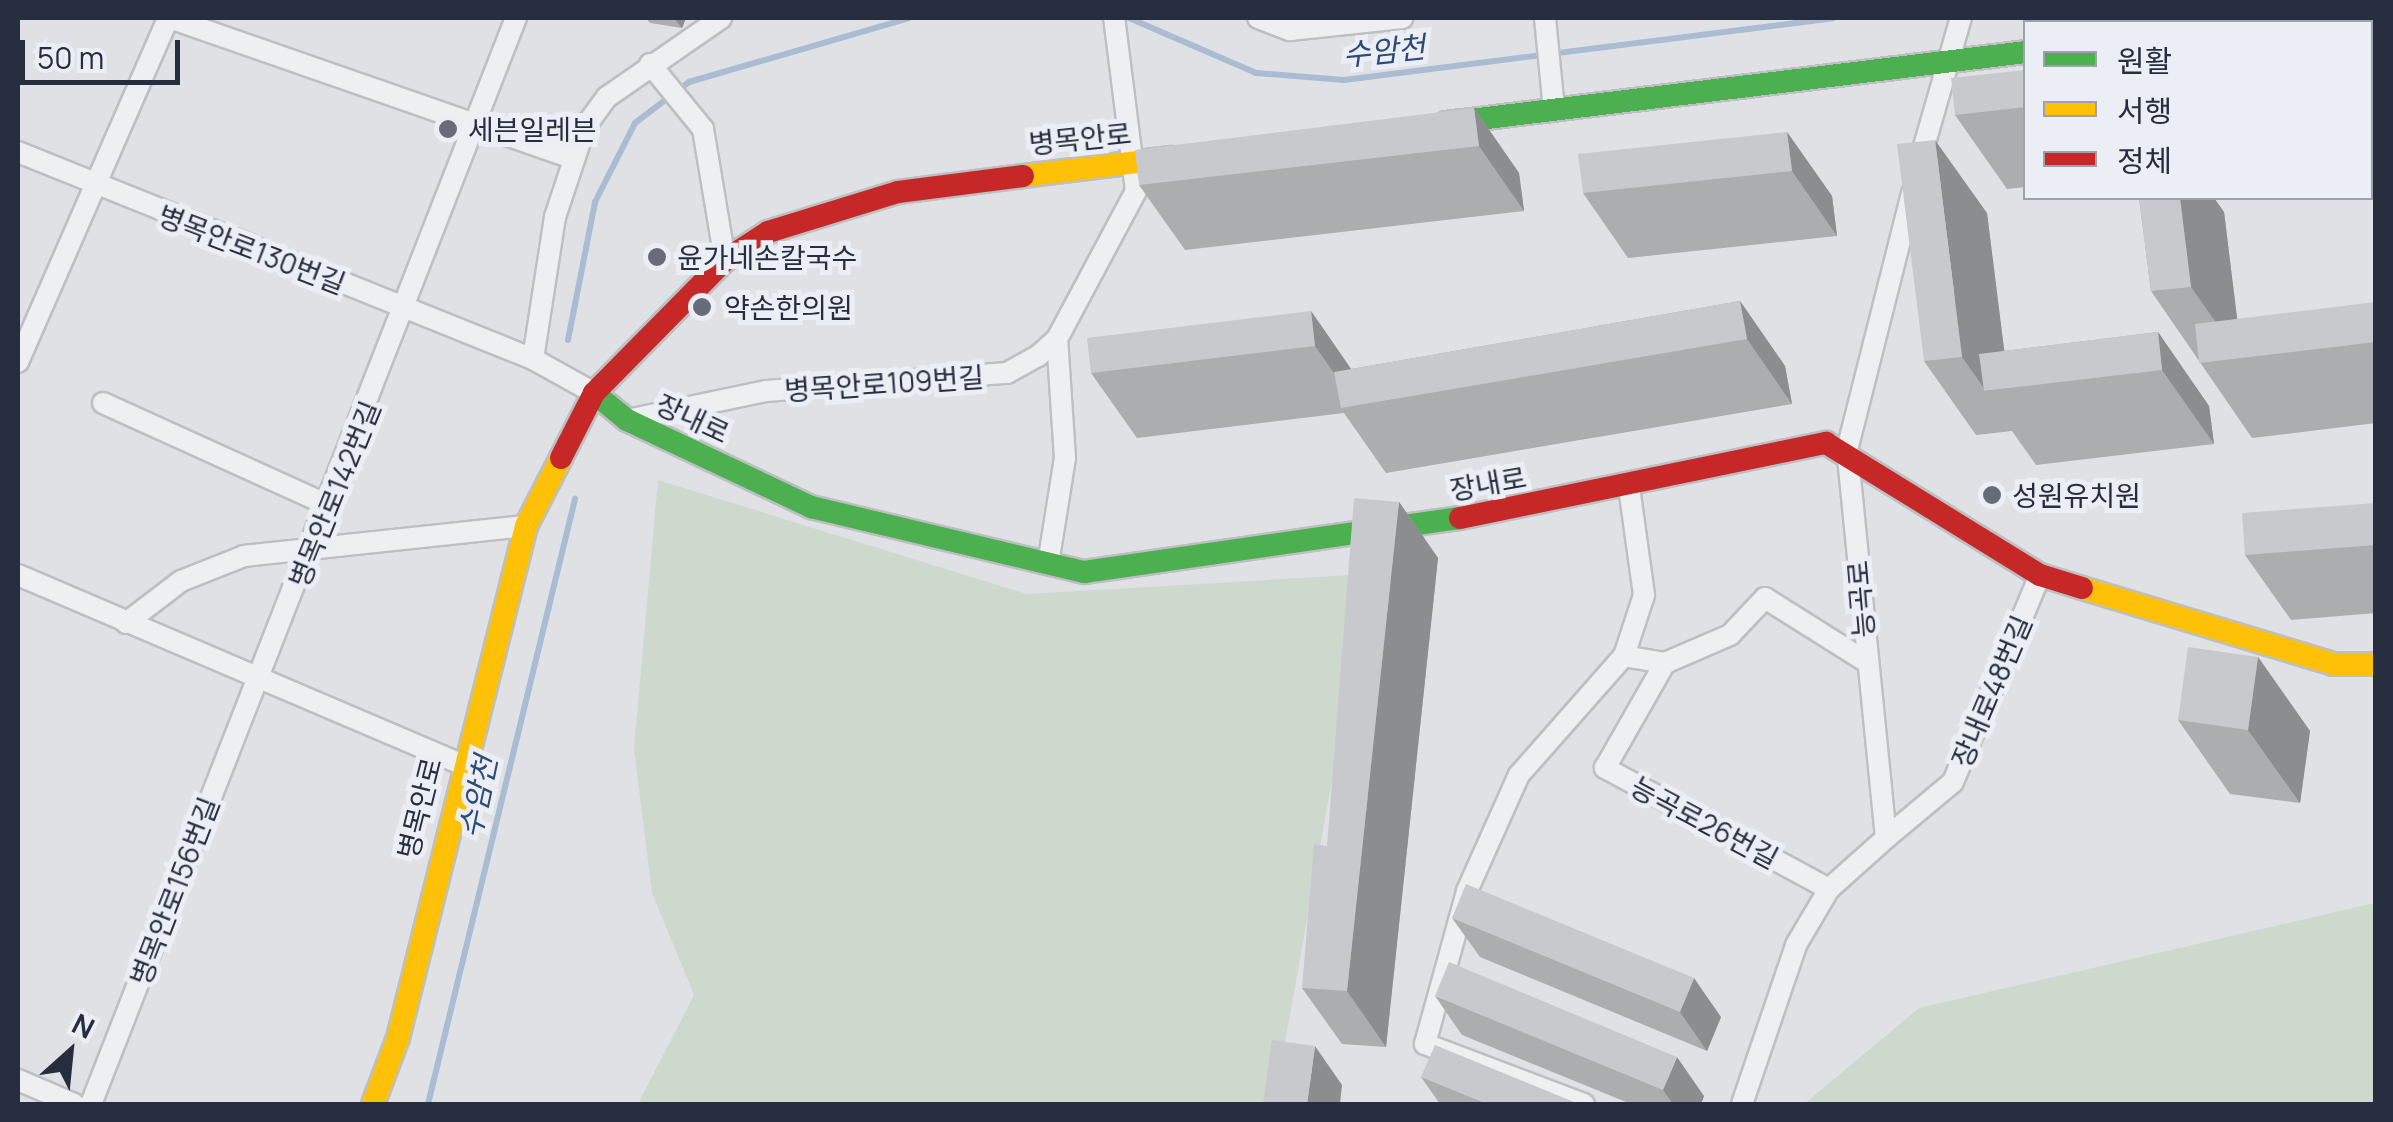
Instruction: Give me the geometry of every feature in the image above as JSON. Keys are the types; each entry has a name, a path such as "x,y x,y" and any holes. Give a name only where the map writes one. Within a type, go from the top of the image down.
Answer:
{"street":[{"path":"18,362 169,18 574,159"},
{"path":"410,309 516,18"},
{"path":"533,360 574,159 607,97 654,69 720,18"},
{"name":"병목안로109번길","path":"626,420 766,392 1007,373 1057,339 1136,191 1114,18"},
{"path":"1258,18 1290,30 1402,18"},
{"path":"1545,18 1554,110"},
{"name":"능곡로","path":"1886,838 1865,660 1847,450 1945,62 1959,24"},
{"path":"1420,126 2023,52"},
{"path":"654,69 699,118 725,260"},
{"name":"병목안로130번길","path":"18,152 95,187 533,360 594,394"},
{"name":"병목안로","path":"373,1104 398,1038 461,764 526,526 594,394 725,260 768,232 898,192 1190,156"},
{"name":"병목안로142번길","path":"259,679 410,309"},
{"path":"1048,564 1066,458 1057,339"},
{"name":"장내로","path":"594,394 626,420 810,507 1084,572 1172,564 1628,487 1826,443 1847,450"},
{"path":"104,404 330,506"},
{"path":"1847,450 2040,575 2333,664 2376,664"},
{"path":"1584,1104 1425,1044 1467,891 1519,775 1624,656 1644,595 1628,487"},
{"path":"126,623 181,581 244,556 526,526"},
{"path":"18,575 461,764"},
{"name":"장내로48번길","path":"1886,838 1954,782 2040,575"},
{"path":"1624,656 1665,663 1730,636 1765,598 1865,660"},
{"name":"능곡로26번길","path":"1665,663 1604,768 1828,889"},
{"name":"병목안로156번길","path":"91,1104 259,679"},
{"path":"1742,1104 1796,945 1828,889 1886,838"},
{"path":"18,1080 74,1104"}],"shaded area":[{"path":"658,480 1027,594 1369,574 1274,1104 638,1104 694,995 652,893 634,749"},
{"path":"2375,903 2375,1104 1804,1104 1919,1008"}],"building":[{"path":"2023,70 2023,107 1955,115 1951,78"},
{"path":"1474,108 1479,146 1139,185 1135,150"},
{"path":"1787,132 1792,171 1583,193 1578,154"},
{"path":"1935,140 1962,357 1924,361 1897,144"},
{"path":"2139,200 2180,200 2191,287 2151,291"},
{"path":"1740,301 1747,339 1341,408 1334,372"},
{"path":"2376,302 2376,342 2199,363 2195,324"},
{"path":"1311,311 1315,346 1091,373 1087,338"},
{"path":"2158,332 2162,370 1984,391 1979,354"},
{"path":"1354,498 1399,502 1347,991 1302,988 1314,844 1327,846"},
{"path":"2376,503 2376,545 2245,555 2242,513"},
{"path":"2188,647 2258,657 2248,730 2178,720"},
{"path":"1466,884 1694,978 1680,1012 1452,918"},
{"path":"1449,962 1677,1057 1663,1090 1435,996"},
{"path":"1272,1040 1315,1046 1307,1104 1263,1104"},
{"path":"1435,1045 1579,1104 1487,1104 1421,1077"}],"waterway":[{"name":"수암천","path":"568,340 595,202 635,123 689,82 909,18"},
{"name":"수암천","path":"1129,18 1256,73 1344,80 1833,18"},
{"name":"수암천","path":"428,1104 575,499"}],"traffic: fast":[{"path":"1446,123 2023,52"},
{"path":"594,393 627,420 811,507 1084,572 1460,518"}],"traffic: slow":[{"path":"2290,20 2310,18"},
{"path":"1023,176 1170,158"},
{"path":"373,1104 398,1038 526,526 561,458"},
{"path":"2082,588 2333,664 2376,664"}],"traffic: jam":[{"path":"561,458 594,393 725,260 768,232 898,192 1023,176"},
{"path":"1460,518 1826,443 2040,575 2082,588"}],"place":[{"name":"세븐일레븐","path":"448,129"},
{"name":"윤가네손칼국수","path":"657,257"},
{"name":"약손한의원","path":"702,307"},
{"name":"성원유치원","path":"1992,495"}]}
